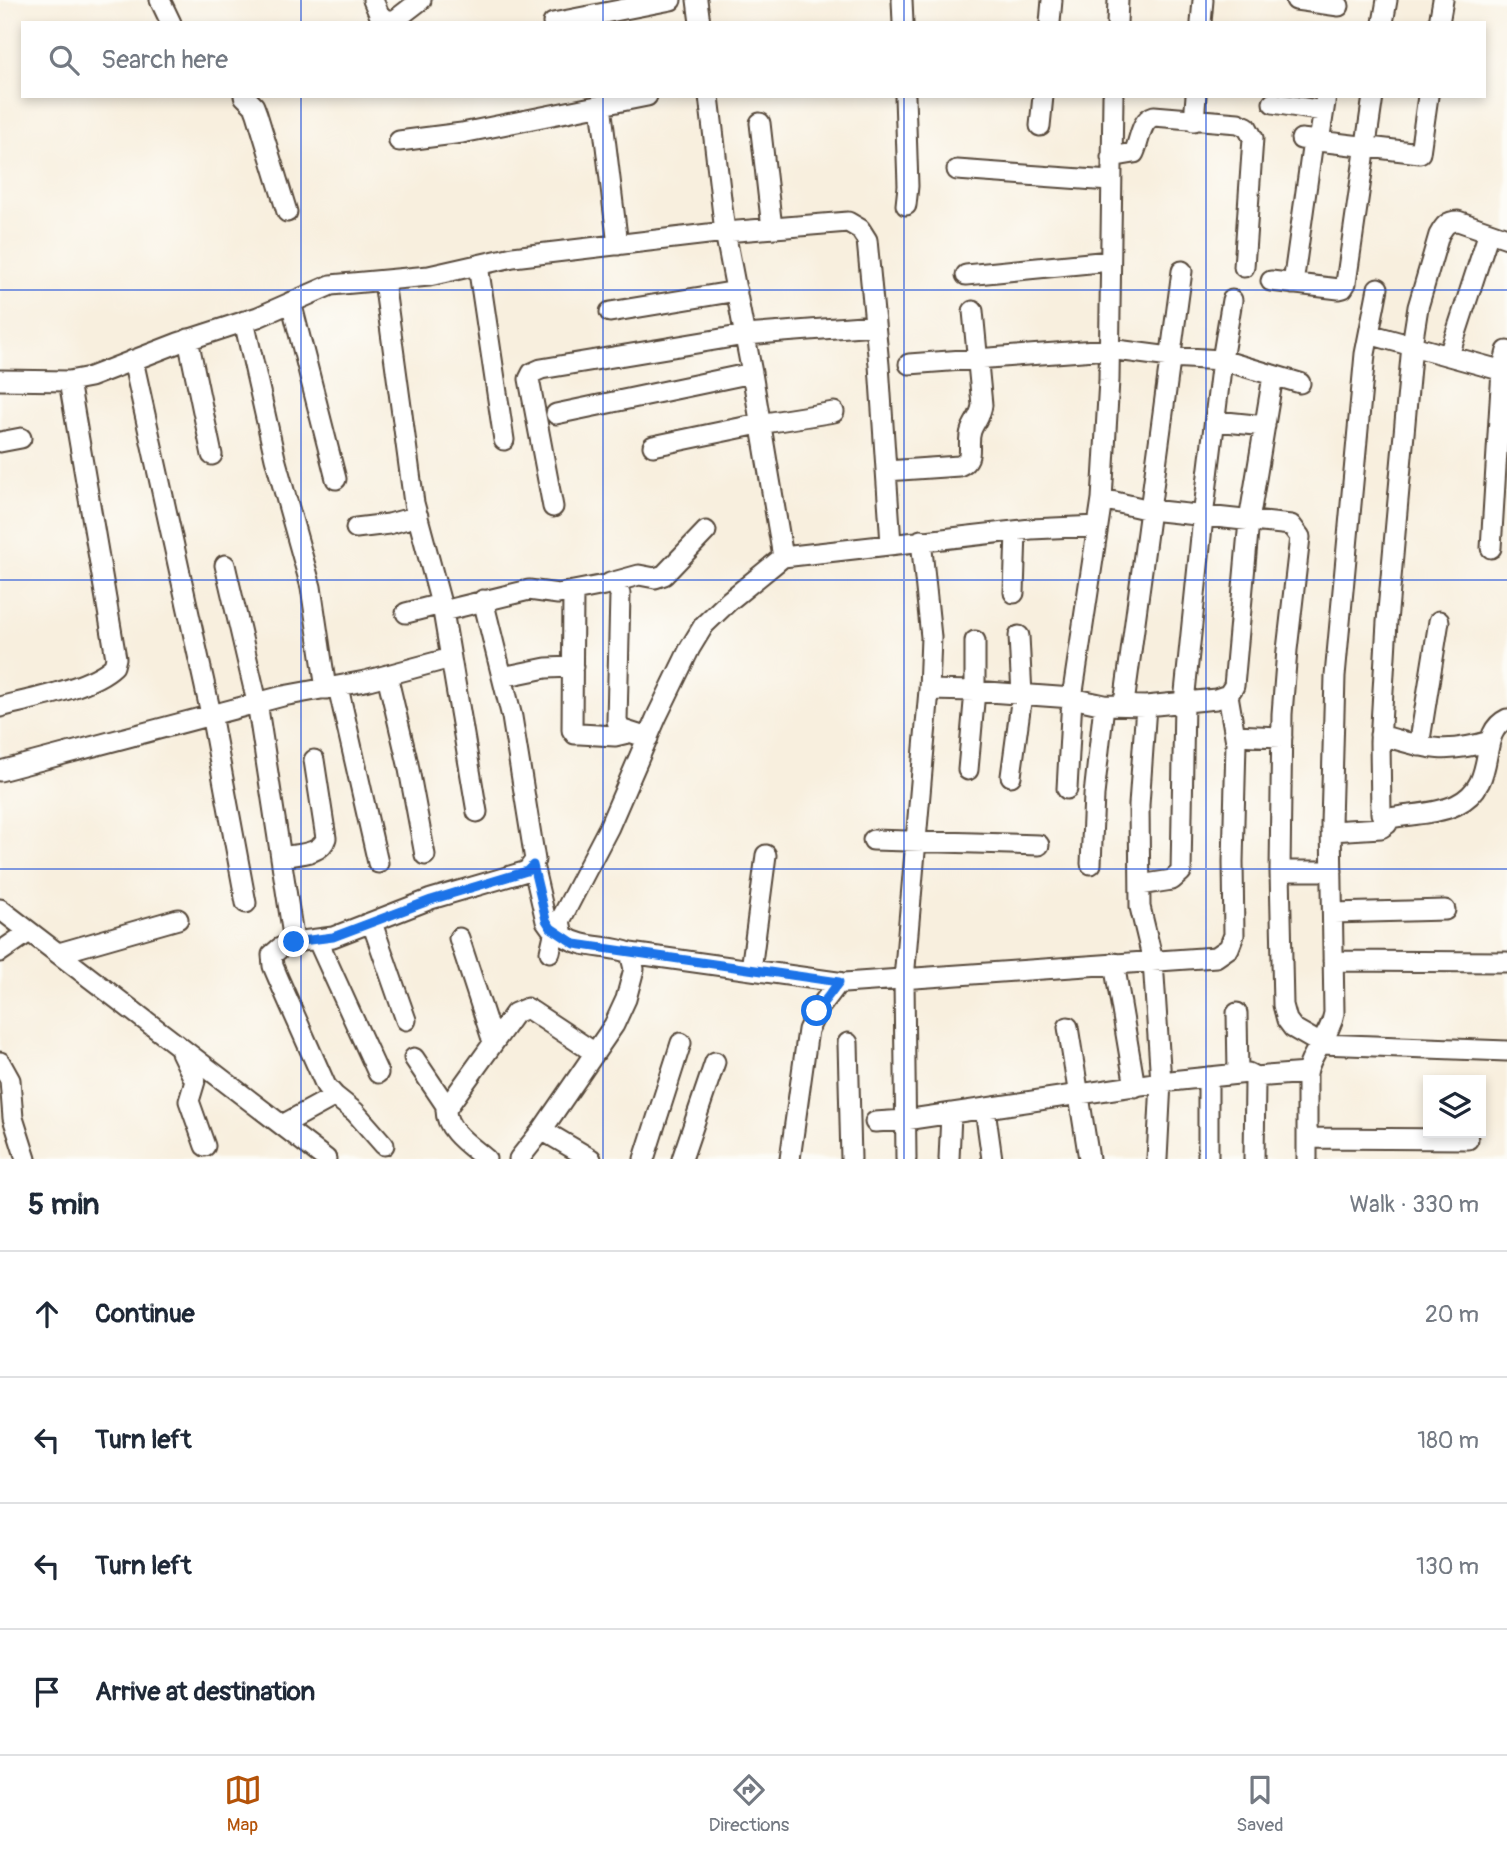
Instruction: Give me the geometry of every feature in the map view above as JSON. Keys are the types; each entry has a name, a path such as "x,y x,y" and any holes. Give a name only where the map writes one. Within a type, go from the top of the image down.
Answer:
{"street":[{"path":"160,0 170,21"},
{"path":"373,0 385,20 395,20 421,0"},
{"path":"561,21 637,3 671,0"},
{"path":"697,0 700,21"},
{"path":"902,0 903,21"},
{"path":"1050,21 1052,0"},
{"path":"1117,21 1118,0"},
{"path":"1201,21 1203,0"},
{"path":"1296,0 1338,10"},
{"path":"1383,21 1387,0"},
{"path":"1439,21 1443,0"},
{"path":"246,98 257,114 287,212"},
{"path":"399,141 462,133 637,98"},
{"path":"709,98 725,232 783,557"},
{"path":"905,98 908,186 906,205"},
{"path":"1040,126 1043,98"},
{"path":"1067,789 1072,698 1102,499 1109,349 1113,98"},
{"path":"1194,121 1196,98"},
{"path":"1271,281 1339,289 1346,283 1373,98"},
{"path":"1311,141 1420,153 1428,98"},
{"path":"1273,103 1324,104 1311,141 1293,284"},
{"path":"601,105 618,245"},
{"path":"1111,157 1134,153 1148,118 1154,116 1238,123 1247,127 1253,138 1244,267"},
{"path":"760,123 772,228"},
{"path":"957,170 1110,181"},
{"path":"1449,355 1498,235 1458,221 1450,221 1439,235 1418,307 1412,345 1387,622 1381,735 1381,813 1390,818 1445,808 1463,799 1480,784 1485,774 1490,741 1497,725 1507,719"},
{"path":"0,380 69,380 90,377 188,339 244,321 331,285 429,276 513,257 725,232 848,222 860,229 867,240 891,544"},
{"path":"966,275 1110,261"},
{"path":"478,265 504,440"},
{"path":"1124,704 1182,271"},
{"path":"384,281 418,516 442,607 477,812"},
{"path":"1307,1159 1309,1062 1332,1026 1334,1013 1331,831 1335,676 1364,367 1378,288"},
{"path":"610,312 737,291"},
{"path":"1140,885 1172,880 1181,872 1184,702 1203,517 1232,300"},
{"path":"291,302 336,479"},
{"path":"886,471 958,466 966,463 970,456 971,430 981,414 982,405 973,311"},
{"path":"244,321 275,458 311,587 332,688 378,863"},
{"path":"553,507 529,379 532,373 541,369 745,335 875,325"},
{"path":"1369,334 1449,355 1505,364 1491,548"},
{"path":"188,339 212,455"},
{"path":"909,364 1109,349 1222,360 1300,383"},
{"path":"132,360 211,714 246,903"},
{"path":"556,414 752,373"},
{"path":"929,690 1072,698 1104,705 1146,706 1216,699 1228,695 1234,686 1249,521 1273,376"},
{"path":"0,708 97,678 114,666 116,658 69,380"},
{"path":"653,446 834,412"},
{"path":"1216,421 1265,426"},
{"path":"0,442 21,438"},
{"path":"1102,499 1150,510 1291,525 1300,537 1287,650 1282,737 1280,871 1283,1005 1293,1028 1321,1044 1507,1051"},
{"path":"356,527 388,524 418,516"},
{"path":"550,952 559,932 560,922 609,827 690,648 704,625 783,557 922,540 1098,526"},
{"path":"406,613 528,590 550,594 639,575 655,578 664,575 706,531"},
{"path":"1014,593 1016,531"},
{"path":"906,1159 904,979 929,690 930,613 922,540"},
{"path":"225,565 257,702 294,942"},
{"path":"610,583 615,583 620,594 617,722 620,729 648,738"},
{"path":"573,591 573,732 615,736 628,733"},
{"path":"384,1145 355,1112 326,1086 273,966 272,956 280,948 294,942 333,937 431,900 527,871 533,865 535,860 512,717 483,600"},
{"path":"1419,746 1439,621"},
{"path":"1011,776 1022,695 1019,636"},
{"path":"968,770 975,691 975,641"},
{"path":"0,771 257,702 332,688 451,658"},
{"path":"502,677 546,668 573,667"},
{"path":"387,675 408,764 425,855"},
{"path":"533,865 546,920 575,944 839,982 1216,957 1229,948 1234,935 1235,735 1228,695"},
{"path":"1091,864 1094,795 1104,705"},
{"path":"1146,706 1139,805 1140,885 1143,927 1153,961 1161,1082 1157,1159"},
{"path":"1235,735 1282,737"},
{"path":"1381,735 1419,746 1450,750 1490,741"},
{"path":"281,857 318,850 324,845 326,838 314,760"},
{"path":"1331,831 1381,828 1390,818"},
{"path":"873,840 1039,845"},
{"path":"751,970 766,855"},
{"path":"1280,871 1332,872"},
{"path":"0,909 326,1159"},
{"path":"1333,913 1445,910"},
{"path":"59,953 178,919"},
{"path":"373,923 406,1020"},
{"path":"0,952 29,932"},
{"path":"458,938 493,1042"},
{"path":"317,939 378,1073"},
{"path":"519,1159 614,1025 626,999 634,969 630,953"},
{"path":"1333,961 1507,962"},
{"path":"1114,963 1135,1087"},
{"path":"790,1159 808,1030 817,1011 839,982"},
{"path":"486,1159 451,1127 445,1114 447,1107 515,1013 530,1002 595,1052"},
{"path":"1237,1013 1254,1159"},
{"path":"1068,1027 1089,1159"},
{"path":"848,1042 851,1159"},
{"path":"644,1159 681,1043"},
{"path":"179,1048 195,1081 189,1101 205,1146"},
{"path":"414,1058 447,1107"},
{"path":"0,1062 13,1092 5,1107 26,1159"},
{"path":"682,1159 715,1062"},
{"path":"876,1122 951,1114 1161,1082 1307,1073"},
{"path":"1208,1077 1208,1159"},
{"path":"282,1125 335,1096"},
{"path":"985,1109 992,1159"},
{"path":"949,1159 951,1114"},
{"path":"542,1130 591,1159"},
{"path":"1307,1138 1468,1139"},
{"path":"1446,1139 1447,1159"}],"route":[{"path":"294,942 333,937 394,912 527,871 533,865 546,920 551,928 575,944 839,982 817,1011"}]}
